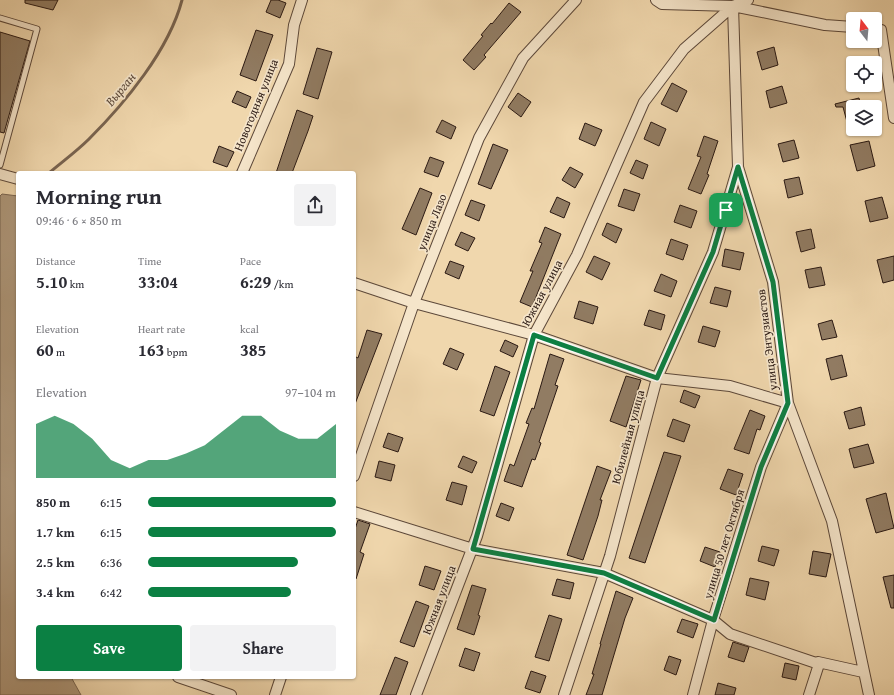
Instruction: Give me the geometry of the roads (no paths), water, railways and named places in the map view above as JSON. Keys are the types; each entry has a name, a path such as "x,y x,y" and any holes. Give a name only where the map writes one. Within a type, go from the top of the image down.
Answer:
{"street":[{"name":"Новогодняя улица","path":"243,171 289,64 294,25 302,0"},
{"name":"улица Лазо","path":"356,470 414,303 479,138 523,58 576,0"},
{"path":"656,0 662,4 734,3 748,0"},
{"path":"734,3 825,25 846,26"},
{"name":"улица Энтузиастов","path":"734,3 738,167 773,282 788,403 832,521 869,695"},
{"name":"Южная улица","path":"416,695 473,549 534,335 576,255 644,102 684,50 734,3"},
{"path":"882,37 894,118"},
{"name":"Юбилейная улица","path":"564,695 604,573 657,378 713,252 738,167"},
{"path":"0,174 16,178"},
{"path":"356,284 414,303 534,335 657,378 730,386 788,403"},
{"name":"улица 50 лет Октября","path":"693,695 714,620 761,467 788,403"},
{"path":"356,513 473,549 604,573 714,620 730,634 819,664 818,662 863,672"},
{"path":"809,695 819,664"},
{"path":"184,679 231,695"},
{"path":"275,695 281,679"}],"lane":[{"path":"0,18 37,29 0,166"}],"waterway":[{"name":"Вырган","path":"51,171 103,125 144,75 167,38 176,19 182,0"}]}
